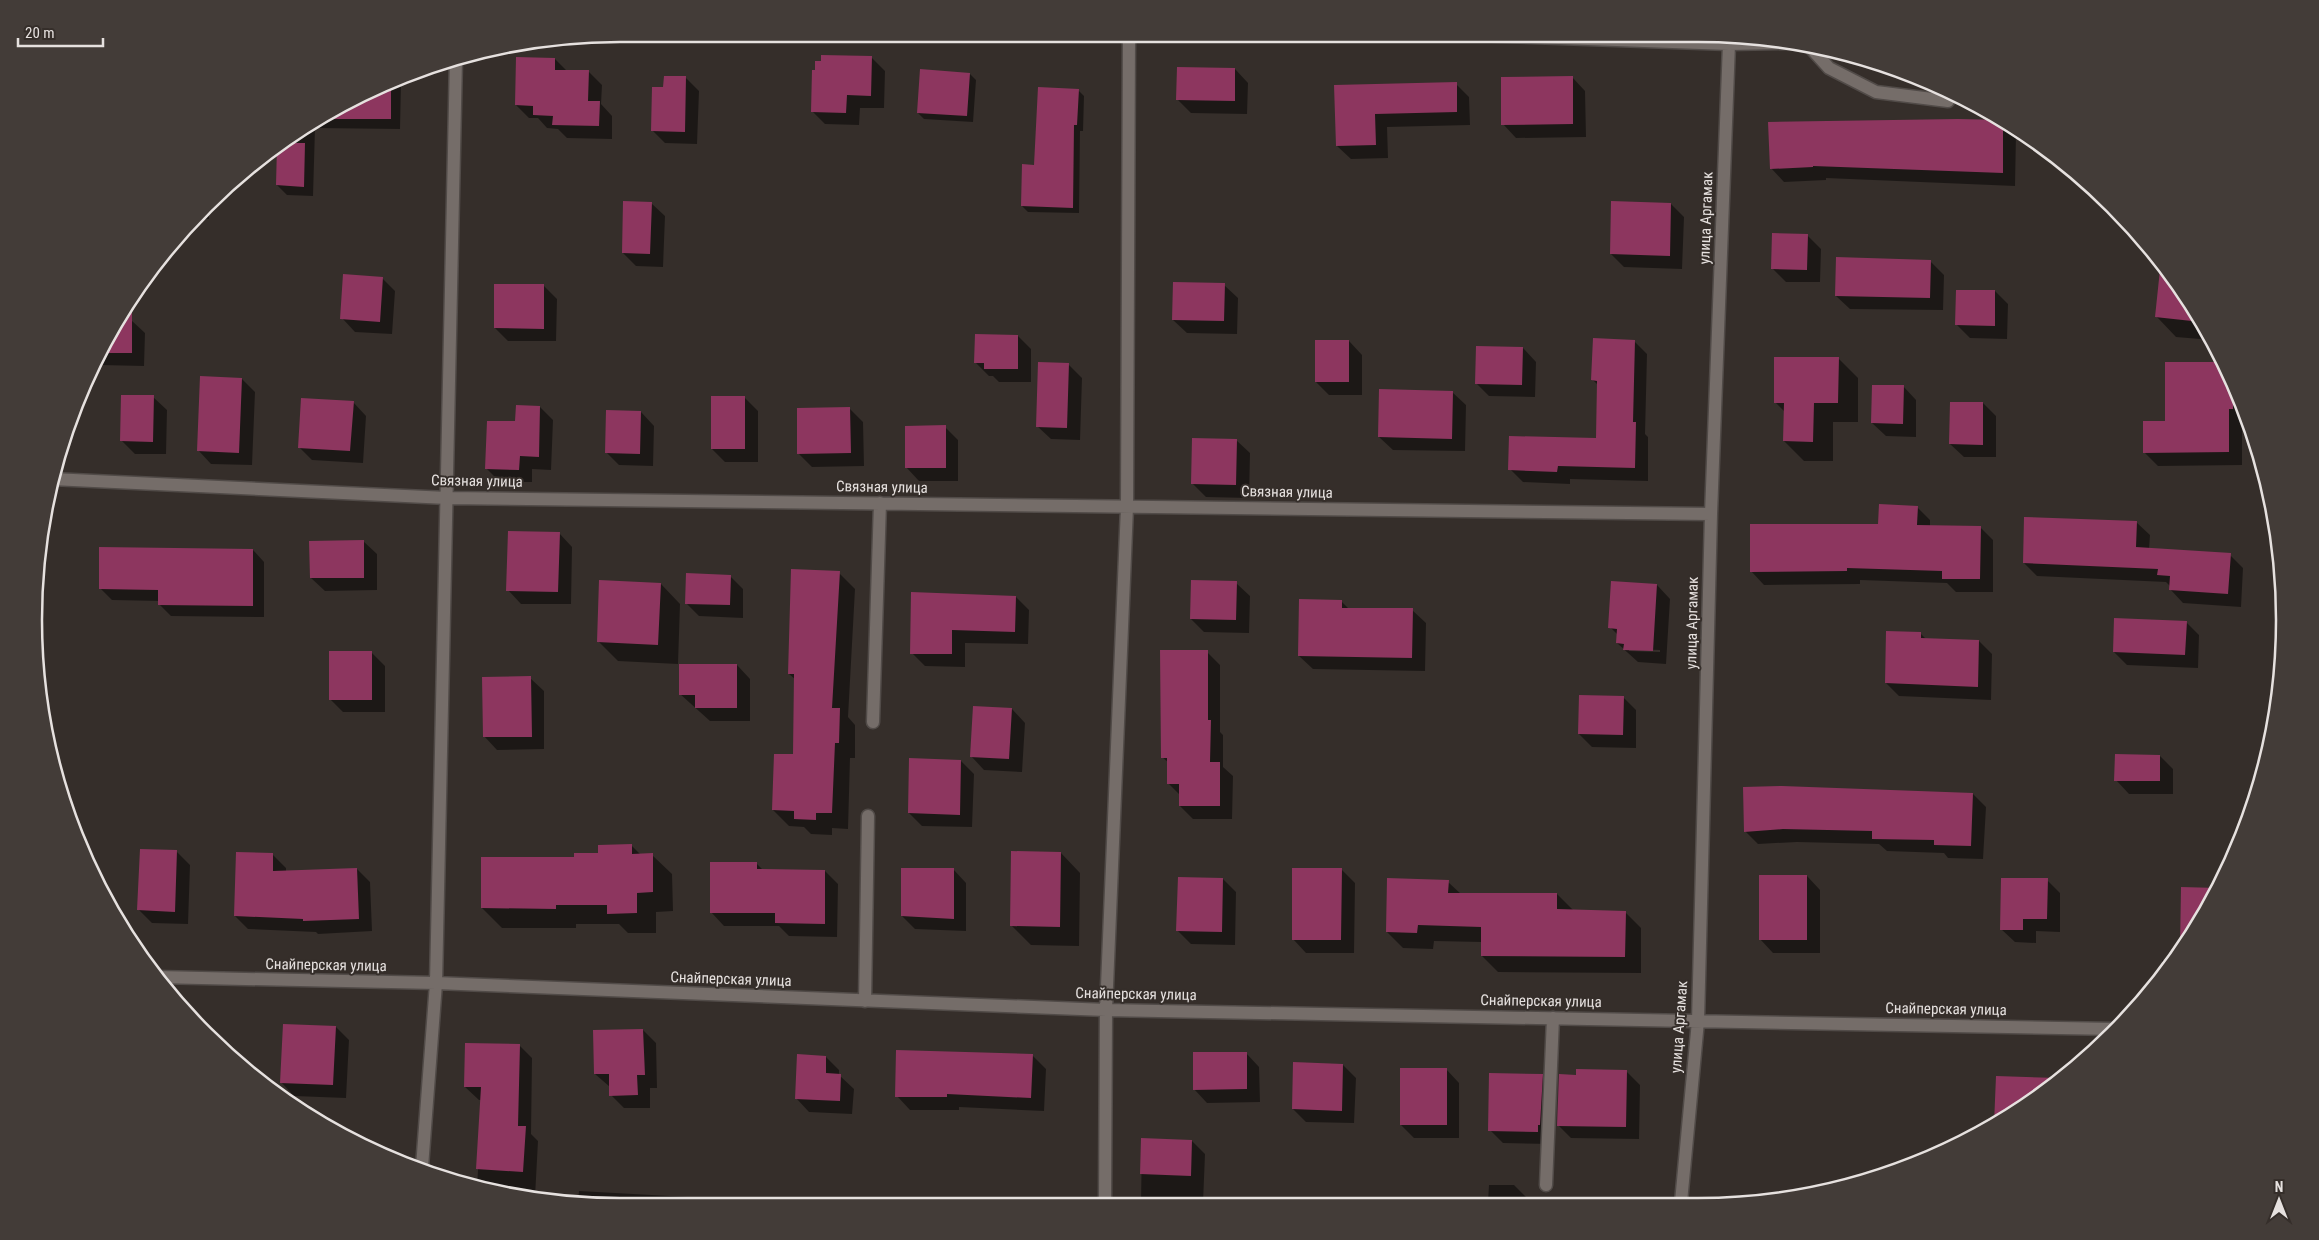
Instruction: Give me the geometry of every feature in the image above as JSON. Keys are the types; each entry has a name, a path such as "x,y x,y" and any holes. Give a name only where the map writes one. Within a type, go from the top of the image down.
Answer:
{"street":[{"path":"1105,1198 1106,1010 1127,507 1129,42"},
{"path":"1696,42 1733,44"},
{"name":"улица Аргамак","path":"1682,1198 1698,1021 1712,514 1729,44"},
{"path":"1817,55 1829,68 1876,92 1948,101"},
{"path":"422,1163 436,984 456,67"},
{"name":"Связная улица","path":"60,479 447,498 1712,514"},
{"path":"873,722 880,503"},
{"path":"865,1000 868,816"},
{"name":"Снайперская улица","path":"166,977 436,984 1106,1010 2106,1029"},
{"path":"1546,1185 1553,1018"}],"building":[{"path":"821,55 872,56 871,96 847,95 846,113 811,112 812,70 815,70 815,61 821,61"},
{"path":"516,57 555,58 555,70 589,70 588,101 600,101 599,126 552,125 553,116 533,115 533,106 515,105"},
{"path":"1177,67 1235,68 1235,101 1176,100"},
{"path":"920,69 970,73 967,116 917,113"},
{"path":"664,76 686,76 685,132 651,131 652,87 663,87"},
{"path":"1573,76 1573,124 1501,125 1501,77"},
{"path":"1457,82 1457,112 1375,114 1376,145 1336,146 1334,85"},
{"path":"1038,87 1079,89 1077,125 1074,125 1073,208 1021,206 1022,164 1034,165"},
{"path":"391,90 391,119 333,119"},
{"path":"1987,120 2003,129 2003,173 1813,166 1770,169 1768,122"},
{"path":"295,143 305,143 304,187 276,185 277,156"},
{"path":"623,201 652,202 650,254 622,253"},
{"path":"1611,201 1671,203 1670,256 1610,254"},
{"path":"1772,233 1808,234 1807,270 1771,269"},
{"path":"1836,257 1931,260 1930,298 1835,296"},
{"path":"2160,272 2193,321 2155,317"},
{"path":"343,274 383,277 380,322 340,319"},
{"path":"1173,282 1225,283 1224,321 1172,320"},
{"path":"494,284 544,284 544,329 494,328"},
{"path":"1956,290 1995,290 1995,326 1955,325"},
{"path":"132,312 132,353 108,353"},
{"path":"975,334 1018,335 1018,369 984,369 984,363 974,363"},
{"path":"1593,338 1635,340 1633,422 1636,422 1635,468 1558,466 1557,472 1508,470 1509,436 1596,438 1597,381 1591,380"},
{"path":"1315,340 1349,340 1349,382 1315,382"},
{"path":"1476,346 1523,347 1522,385 1475,384"},
{"path":"1774,357 1839,357 1838,403 1814,403 1813,442 1783,441 1784,403 1774,403"},
{"path":"1038,362 1069,363 1067,428 1036,427"},
{"path":"2165,362 2215,362 2233,399 2233,409 2229,409 2229,452 2143,453 2143,421 2165,421"},
{"path":"200,376 242,378 239,453 197,451"},
{"path":"1872,385 1904,385 1903,424 1871,423"},
{"path":"1379,389 1453,391 1452,439 1378,437"},
{"path":"121,395 154,395 153,442 120,441"},
{"path":"711,396 745,396 745,449 711,449"},
{"path":"301,398 354,401 350,451 298,448"},
{"path":"1950,402 1983,402 1983,445 1949,444"},
{"path":"516,405 540,406 539,457 520,456 519,470 485,469 487,421 515,421"},
{"path":"850,407 851,453 797,454 797,408"},
{"path":"606,410 641,411 640,454 605,453"},
{"path":"946,425 946,468 905,468 905,426"},
{"path":"1192,438 1237,439 1236,485 1191,484"},
{"path":"1879,504 1918,506 1917,525 1981,526 1980,579 1942,579 1942,571 1847,568 1847,571 1750,572 1750,524 1878,524"},
{"path":"2024,517 2137,521 2136,547 2231,553 2228,594 2169,590 2170,576 2157,575 2158,569 2023,563"},
{"path":"508,531 560,532 558,592 506,591"},
{"path":"364,540 364,578 310,578 309,541"},
{"path":"99,547 253,549 253,606 158,605 158,590 99,589"},
{"path":"791,569 840,571 832,708 840,708 839,743 835,743 832,813 816,813 816,820 794,819 794,811 772,810 774,754 793,754 794,674 788,674"},
{"path":"686,573 731,575 730,605 685,604"},
{"path":"599,580 661,583 658,645 597,642"},
{"path":"1191,580 1237,581 1236,620 1190,619"},
{"path":"1611,581 1657,584 1653,651 1623,650 1624,644 1616,643 1617,629 1608,628"},
{"path":"911,592 1016,596 1015,632 952,630 952,654 910,654"},
{"path":"1299,599 1342,600 1342,608 1413,608 1412,658 1298,656"},
{"path":"2114,618 2187,621 2185,655 2113,652"},
{"path":"1886,631 1921,632 1921,638 1979,640 1978,687 1885,683"},
{"path":"1160,650 1208,650 1208,720 1211,720 1210,762 1220,762 1220,806 1179,806 1179,784 1167,784 1167,758 1161,758"},
{"path":"329,651 372,651 372,700 329,700"},
{"path":"679,664 737,664 737,708 695,708 695,695 679,695"},
{"path":"531,676 532,737 483,737 482,677"},
{"path":"1579,695 1624,696 1623,735 1578,734"},
{"path":"973,706 1012,708 1009,759 970,757"},
{"path":"2115,754 2160,755 2160,781 2114,781"},
{"path":"909,758 961,760 960,815 908,813"},
{"path":"1782,786 1973,793 1971,846 1934,845 1934,840 1872,839 1872,831 1783,829 1744,832 1743,787"},
{"path":"632,844 632,854 653,853 653,892 637,893 637,913 607,914 607,905 556,905 556,909 481,908 481,857 574,857 574,853 598,853 598,845"},
{"path":"140,849 177,850 175,912 137,910"},
{"path":"1011,851 1061,852 1060,927 1010,926"},
{"path":"236,852 273,853 273,871 357,868 359,919 303,921 303,919 234,916"},
{"path":"710,862 757,862 757,869 825,870 825,924 775,923 775,913 710,913"},
{"path":"901,868 954,868 954,919 901,916"},
{"path":"1292,868 1342,868 1341,940 1292,940"},
{"path":"1759,875 1807,875 1807,940 1759,940"},
{"path":"1178,877 1223,878 1222,932 1176,931"},
{"path":"1387,878 1449,880 1448,893 1557,893 1557,909 1626,911 1625,957 1481,956 1481,927 1418,925 1417,933 1386,932"},
{"path":"2001,878 2048,878 2047,919 2023,919 2023,930 2000,930"},
{"path":"2181,887 2210,888 2199,909 2180,939"},
{"path":"283,1024 336,1026 333,1085 280,1083"},
{"path":"643,1029 645,1075 637,1075 638,1095 609,1096 609,1074 594,1074 593,1030"},
{"path":"465,1043 520,1044 518,1126 526,1126 523,1172 476,1169 481,1087 464,1087"},
{"path":"896,1050 1033,1054 1031,1098 947,1094 947,1097 895,1097"},
{"path":"1193,1052 1247,1052 1247,1089 1193,1090"},
{"path":"797,1054 826,1056 826,1073 841,1074 840,1101 795,1099"},
{"path":"1293,1062 1343,1064 1342,1111 1292,1109"},
{"path":"1400,1068 1447,1068 1447,1125 1400,1125"},
{"path":"1576,1069 1627,1070 1626,1127 1557,1126 1559,1074 1576,1075"},
{"path":"1489,1073 1543,1074 1538,1132 1488,1131"},
{"path":"1996,1076 2051,1078 2020,1100 1994,1116"},
{"path":"1141,1138 1192,1140 1191,1176 1140,1174"}]}
